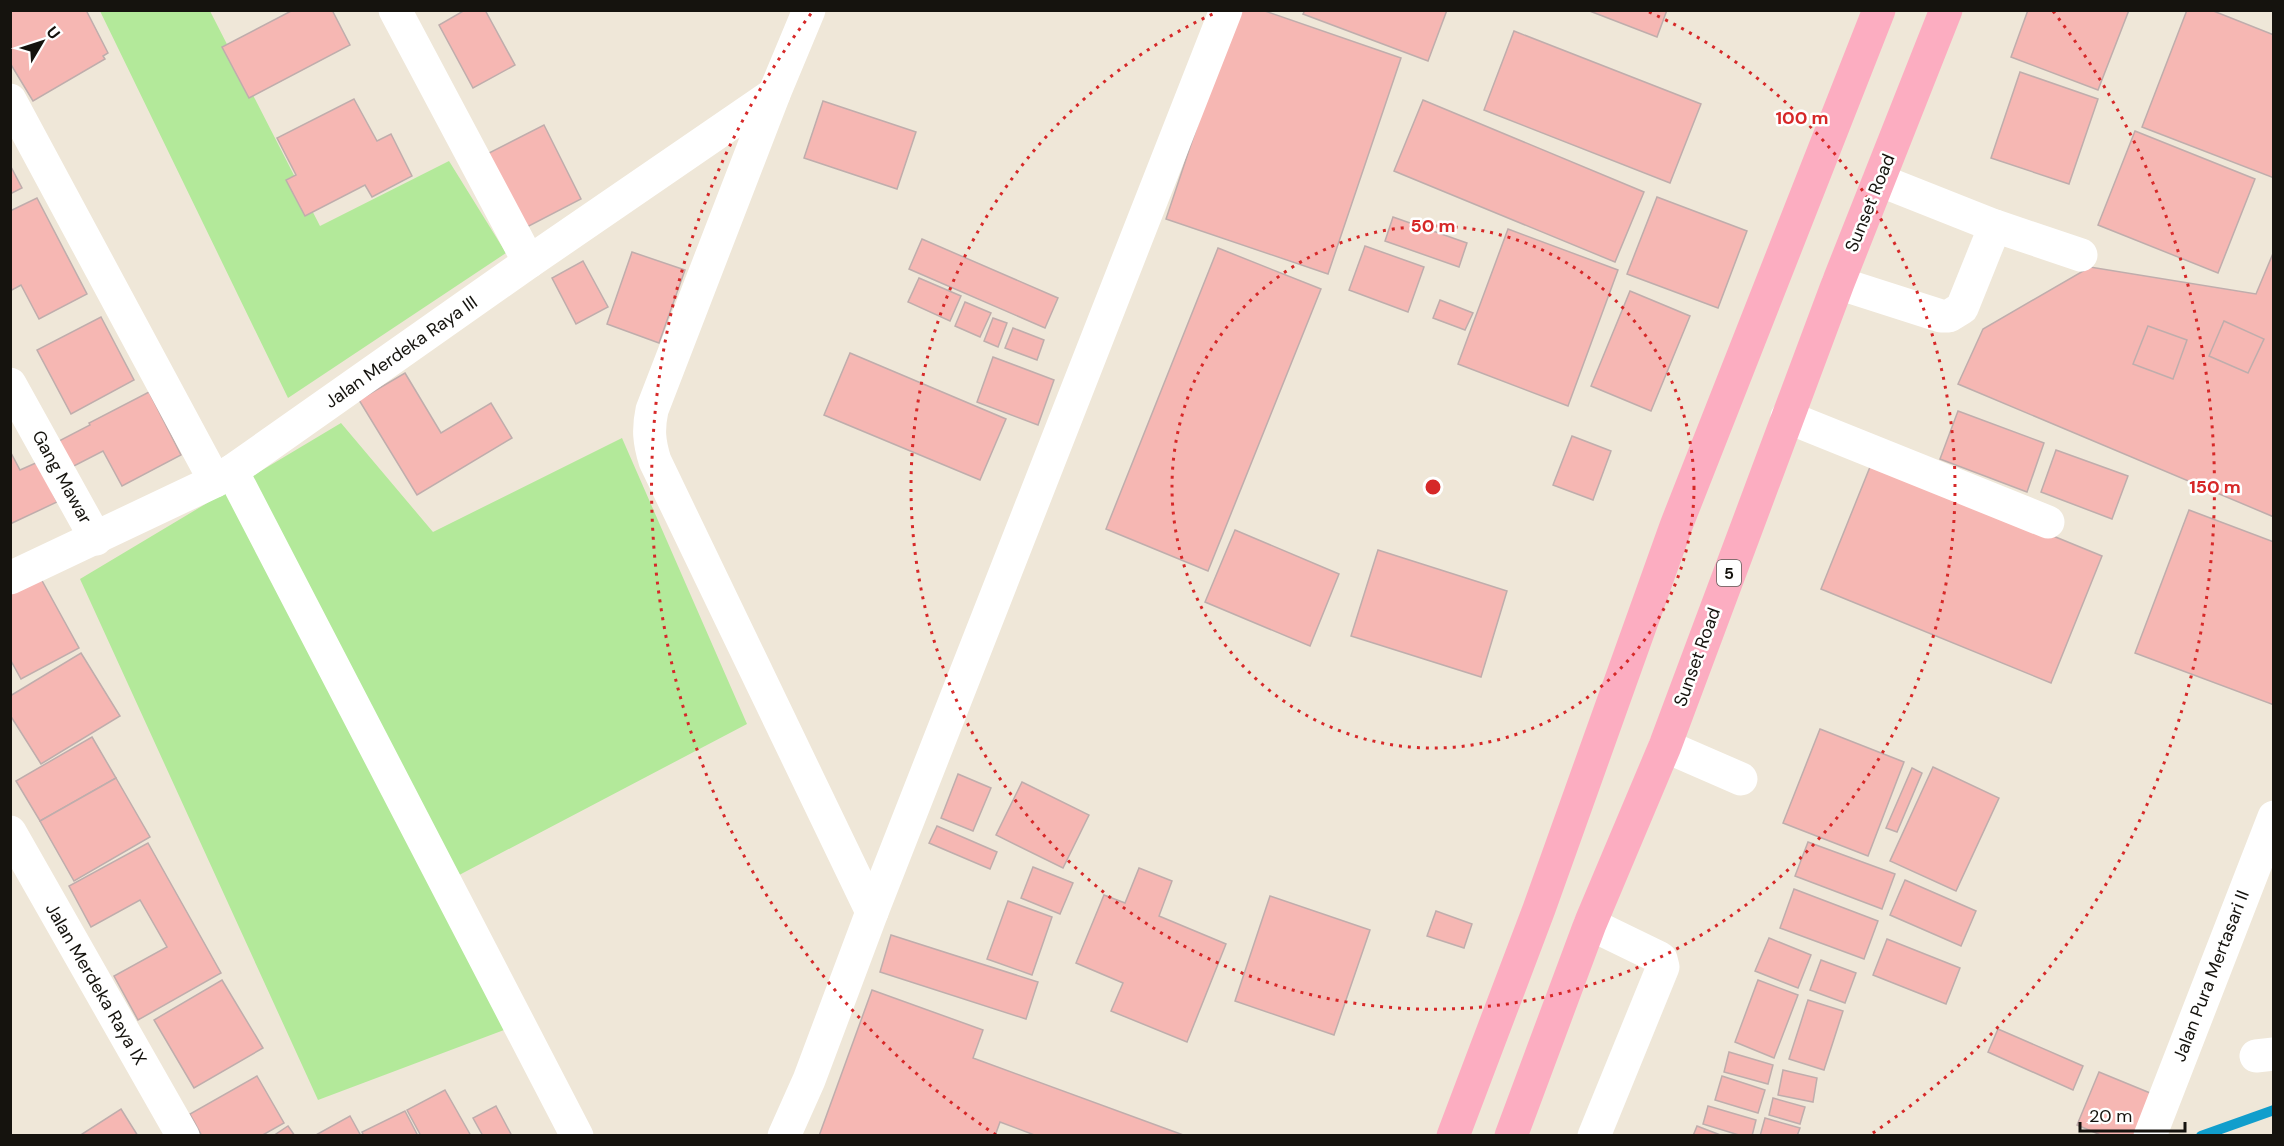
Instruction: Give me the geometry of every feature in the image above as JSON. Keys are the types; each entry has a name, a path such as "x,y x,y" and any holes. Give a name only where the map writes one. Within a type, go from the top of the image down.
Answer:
{"highway":[{"path":"1453,1136 1539,909 1676,526 1879,10"},
{"name":"Sunset Road","path":"1511,1136 1590,924 1665,746 1838,283 1946,10"}],"street":[{"path":"395,10 529,262"},
{"path":"809,10 774,94 652,410 649,427 650,444 656,461 872,912"},
{"path":"784,1136 809,1080 872,912 1226,10"},
{"name":"Jalan Merdeka Raya III","path":"10,578 224,476 774,94"},
{"path":"10,100 224,476 577,1136"},
{"path":"1879,180 1995,226 2081,255"},
{"path":"1838,283 1941,316 1949,316 1962,308 1995,226"},
{"name":"Gang Mawar","path":"10,384 96,539"},
{"path":"1787,417 2048,522"},
{"path":"1665,746 1741,779"},
{"name":"Jalan Pura Mertasari II","path":"2150,1136 2274,817"},
{"name":"Jalan Merdeka Raya IX","path":"10,832 183,1136"},
{"path":"1590,924 1658,957 1663,964 1594,1136"}],"green space":[{"path":"100,11 210,11 320,226 449,161 506,253 288,398"},
{"path":"341,423 433,532 622,438 747,724 444,883 520,1024 318,1100 80,579"}],"building":[{"path":"10,10 86,10 108,53 103,56 105,59 33,101 10,63"},
{"path":"293,10 332,10 350,45 249,98 222,47"},
{"path":"465,10 485,10 515,65 473,88 439,25"},
{"path":"1236,10 1262,10 1401,58 1328,274 1166,219"},
{"path":"1305,10 1447,10 1428,61 1303,14"},
{"path":"1587,10 1667,10 1657,37"},
{"path":"2028,10 2129,10 2098,90 2011,57"},
{"path":"2187,10 2211,10 2274,35 2274,178 2142,127"},
{"path":"1514,31 1701,104 1670,183 1484,110"},
{"path":"2020,72 2098,99 2069,184 1991,158"},
{"path":"354,99 377,141 391,134 412,176 372,197 365,185 305,216 286,180 296,175 277,138"},
{"path":"1423,100 1644,192 1615,262 1394,171"},
{"path":"823,101 916,132 897,189 804,158"},
{"path":"544,125 581,199 525,228 487,154"},
{"path":"2135,131 2255,179 2218,273 2098,225"},
{"path":"10,165 22,188 10,194"},
{"path":"1657,197 1747,231 1718,308 1627,274"},
{"path":"37,198 87,294 39,319 21,285 10,291 10,211"},
{"path":"1393,217 1467,243 1459,267 1385,241"},
{"path":"1508,229 1618,270 1568,406 1458,364"},
{"path":"922,239 1058,298 1045,328 909,269"},
{"path":"1365,246 1424,267 1408,312 1349,290"},
{"path":"1218,248 1321,289 1208,571 1106,529"},
{"path":"2274,251 2274,517 1958,384 1983,329 2090,267 2256,294"},
{"path":"632,252 685,270 659,343 607,324"},
{"path":"583,261 608,307 576,324 552,278"},
{"path":"919,278 961,296 950,321 908,302"},
{"path":"1630,291 1690,316 1651,411 1591,386"},
{"path":"1440,300 1473,313 1465,330 1433,318"},
{"path":"965,302 991,313 980,337 955,326"},
{"path":"101,317 134,380 71,414 37,350"},
{"path":"993,318 1007,323 998,347 984,341"},
{"path":"2224,321 2264,339 2248,373 2209,356"},
{"path":"2148,326 2187,340 2173,379 2133,364"},
{"path":"1013,328 1044,340 1037,360 1005,348"},
{"path":"850,353 1006,419 980,480 824,415"},
{"path":"993,357 1054,380 1038,425 977,402"},
{"path":"405,373 441,433 491,403 512,438 417,495 359,400"},
{"path":"149,392 181,455 122,486 103,451 70,468 57,442"},
{"path":"1958,411 2044,443 2027,492 1940,459"},
{"path":"1572,436 1611,451 1593,500 1553,485"},
{"path":"2056,450 2128,476 2112,519 2041,492"},
{"path":"10,451 20,470 38,462 57,502 10,524"},
{"path":"1872,462 2102,556 2051,683 1821,589"},
{"path":"2189,510 2274,542 2274,705 2135,653"},
{"path":"1235,530 1339,574 1310,646 1205,602"},
{"path":"1378,550 1507,591 1481,677 1351,636"},
{"path":"40,577 79,648 21,679 10,659 10,593"},
{"path":"81,653 120,716 41,764 10,715 10,696"},
{"path":"1820,729 1904,762 1868,856 1783,823"},
{"path":"92,737 116,778 40,821 16,781"},
{"path":"1933,767 1999,798 1956,891 1890,861"},
{"path":"1912,768 1922,773 1897,832 1886,828"},
{"path":"958,774 991,788 973,831 941,818"},
{"path":"116,778 150,837 74,881 40,821"},
{"path":"1022,782 1089,815 1063,868 996,835"},
{"path":"937,826 997,852 990,869 929,843"},
{"path":"1808,842 1895,874 1882,909 1795,876"},
{"path":"148,843 221,973 138,1020 114,976 167,947 140,900 91,927 69,886"},
{"path":"1033,867 1073,883 1060,914 1021,898"},
{"path":"1139,868 1172,881 1159,916 1226,944 1187,1042 1111,1011 1123,983 1076,963 1104,895 1125,903"},
{"path":"1905,880 1976,911 1961,946 1890,915"},
{"path":"1794,889 1878,921 1864,959 1780,928"},
{"path":"1270,896 1370,930 1334,1035 1235,1001"},
{"path":"1008,901 1052,917 1032,975 987,959"},
{"path":"1436,911 1472,924 1464,948 1427,936"},
{"path":"891,935 1038,982 1026,1019 880,972"},
{"path":"1769,938 1811,955 1798,988 1755,971"},
{"path":"1887,939 1960,968 1946,1004 1873,975"},
{"path":"1821,960 1856,973 1845,1003 1810,990"},
{"path":"222,980 263,1048 194,1088 154,1020"},
{"path":"1758,980 1798,995 1774,1058 1735,1042"},
{"path":"872,990 983,1030 973,1058 1186,1136 1037,1136 1000,1122 995,1136 819,1136"},
{"path":"1808,1000 1843,1011 1824,1070 1789,1059"},
{"path":"1998,1029 2083,1066 2073,1090 1988,1052"},
{"path":"1729,1052 1773,1065 1768,1084 1724,1072"},
{"path":"1783,1070 1817,1078 1813,1102 1778,1095"},
{"path":"2099,1072 2155,1095 2138,1136 2103,1136 2077,1125"},
{"path":"257,1076 284,1123 261,1136 202,1136 190,1114"},
{"path":"1722,1076 1765,1090 1758,1113 1715,1100"},
{"path":"445,1090 471,1136 421,1136 407,1110"},
{"path":"1773,1098 1805,1107 1800,1124 1769,1115"},
{"path":"496,1106 512,1136 483,1136 473,1118"},
{"path":"1708,1106 1756,1120 1752,1136 1742,1136 1703,1124"},
{"path":"121,1109 138,1136 79,1136"},
{"path":"405,1111 418,1136 364,1136 362,1132"},
{"path":"350,1116 361,1136 314,1136"},
{"path":"1765,1118 1800,1128 1797,1136 1760,1136"},
{"path":"288,1126 295,1136 273,1136"},
{"path":"1697,1126 1723,1136 1693,1136"}],"waterway":[{"path":"2201,1136 2274,1110"}]}
